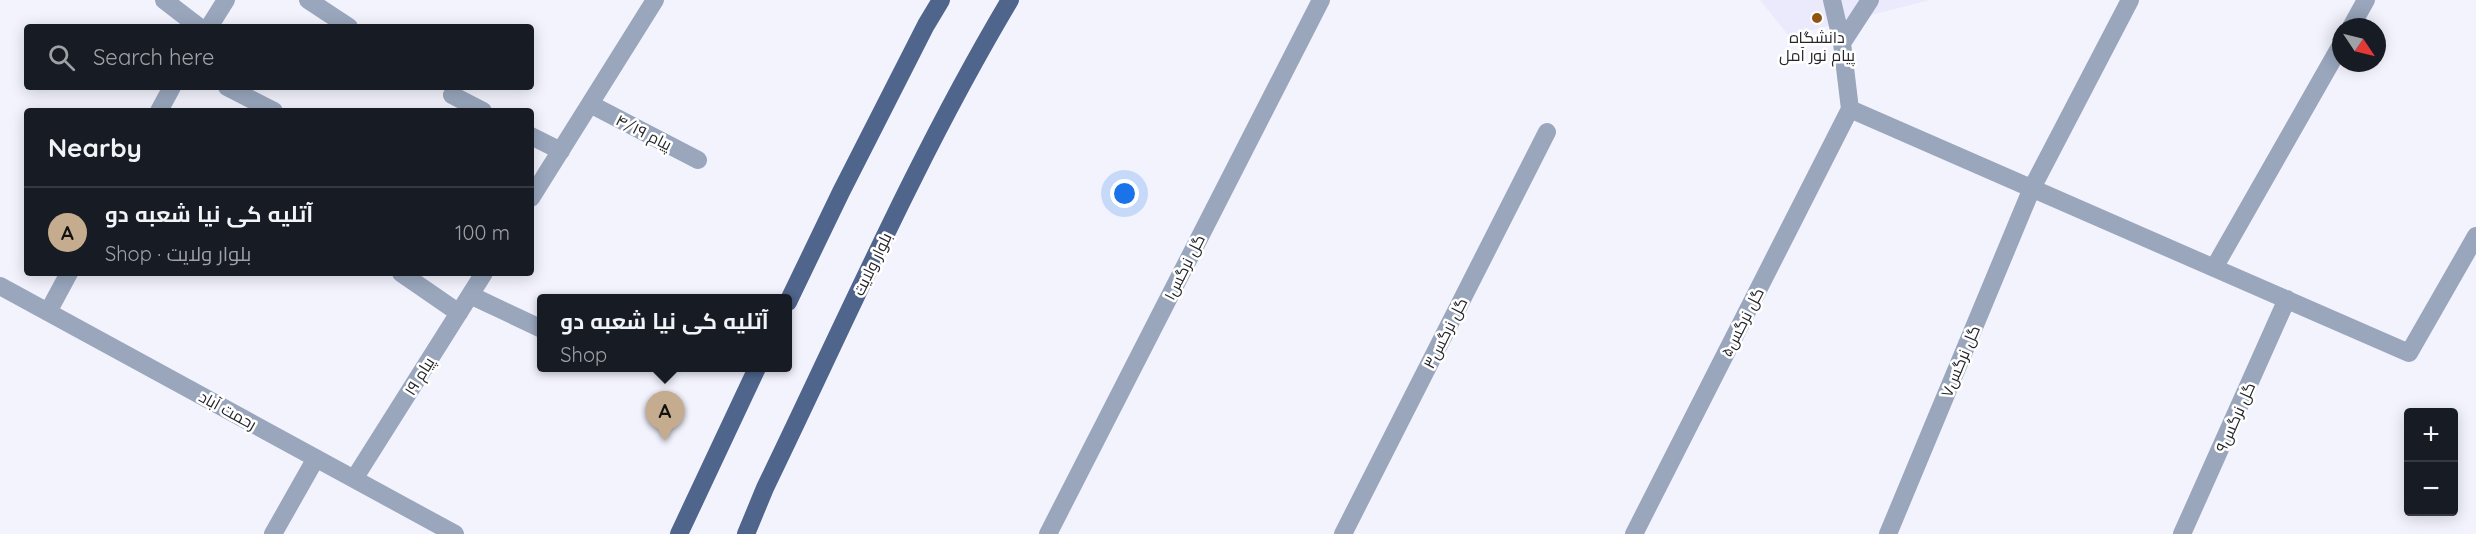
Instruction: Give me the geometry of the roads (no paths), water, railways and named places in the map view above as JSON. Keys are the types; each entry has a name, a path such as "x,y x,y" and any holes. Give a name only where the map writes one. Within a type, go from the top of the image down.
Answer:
{"main road":[{"path":"792,294 846,182 941,0"},
{"name":"بلوار ولایت","path":"746,534 765,488 894,219 978,55 1010,0"},
{"path":"679,534 755,372"}],"street":[{"path":"164,0 196,24"},
{"path":"211,24 226,0"},
{"path":"308,0 344,24"},
{"path":"534,193 655,0"},
{"name":"گل نرگس۱","path":"1048,534 1321,0"},
{"path":"1832,0 1842,43 1850,109 2409,352 2476,236"},
{"path":"1842,43 1870,0"},
{"name":"گل نرگس۷","path":"1888,534 2032,188 2130,0"},
{"path":"2356,18 2366,0"},
{"path":"2214,268 2332,61"},
{"path":"161,108 170,90"},
{"path":"233,90 268,108"},
{"path":"452,95 477,108"},
{"name":"پیام ۴/۱۹","path":"590,104 698,160"},
{"name":"گل نرگس۵","path":"1634,534 1850,109"},
{"name":"گل نرگس۳","path":"1343,534 1547,132"},
{"path":"534,138 561,151"},
{"path":"48,312 67,276"},
{"path":"405,276 459,313"},
{"name":"پیام ۱۹","path":"354,479 482,276"},
{"name":"رحمت آباد","path":"0,286 455,534"},
{"path":"470,296 537,327"},
{"name":"گل نرگس۹","path":"2182,534 2287,300"},
{"path":"273,534 316,458"}],"place":[{"name":"دانشگاه پیام نور آمل","path":"1817,18"},
{"name":"آتلیه کی نیا شعبه دو","path":"665,441"}]}
